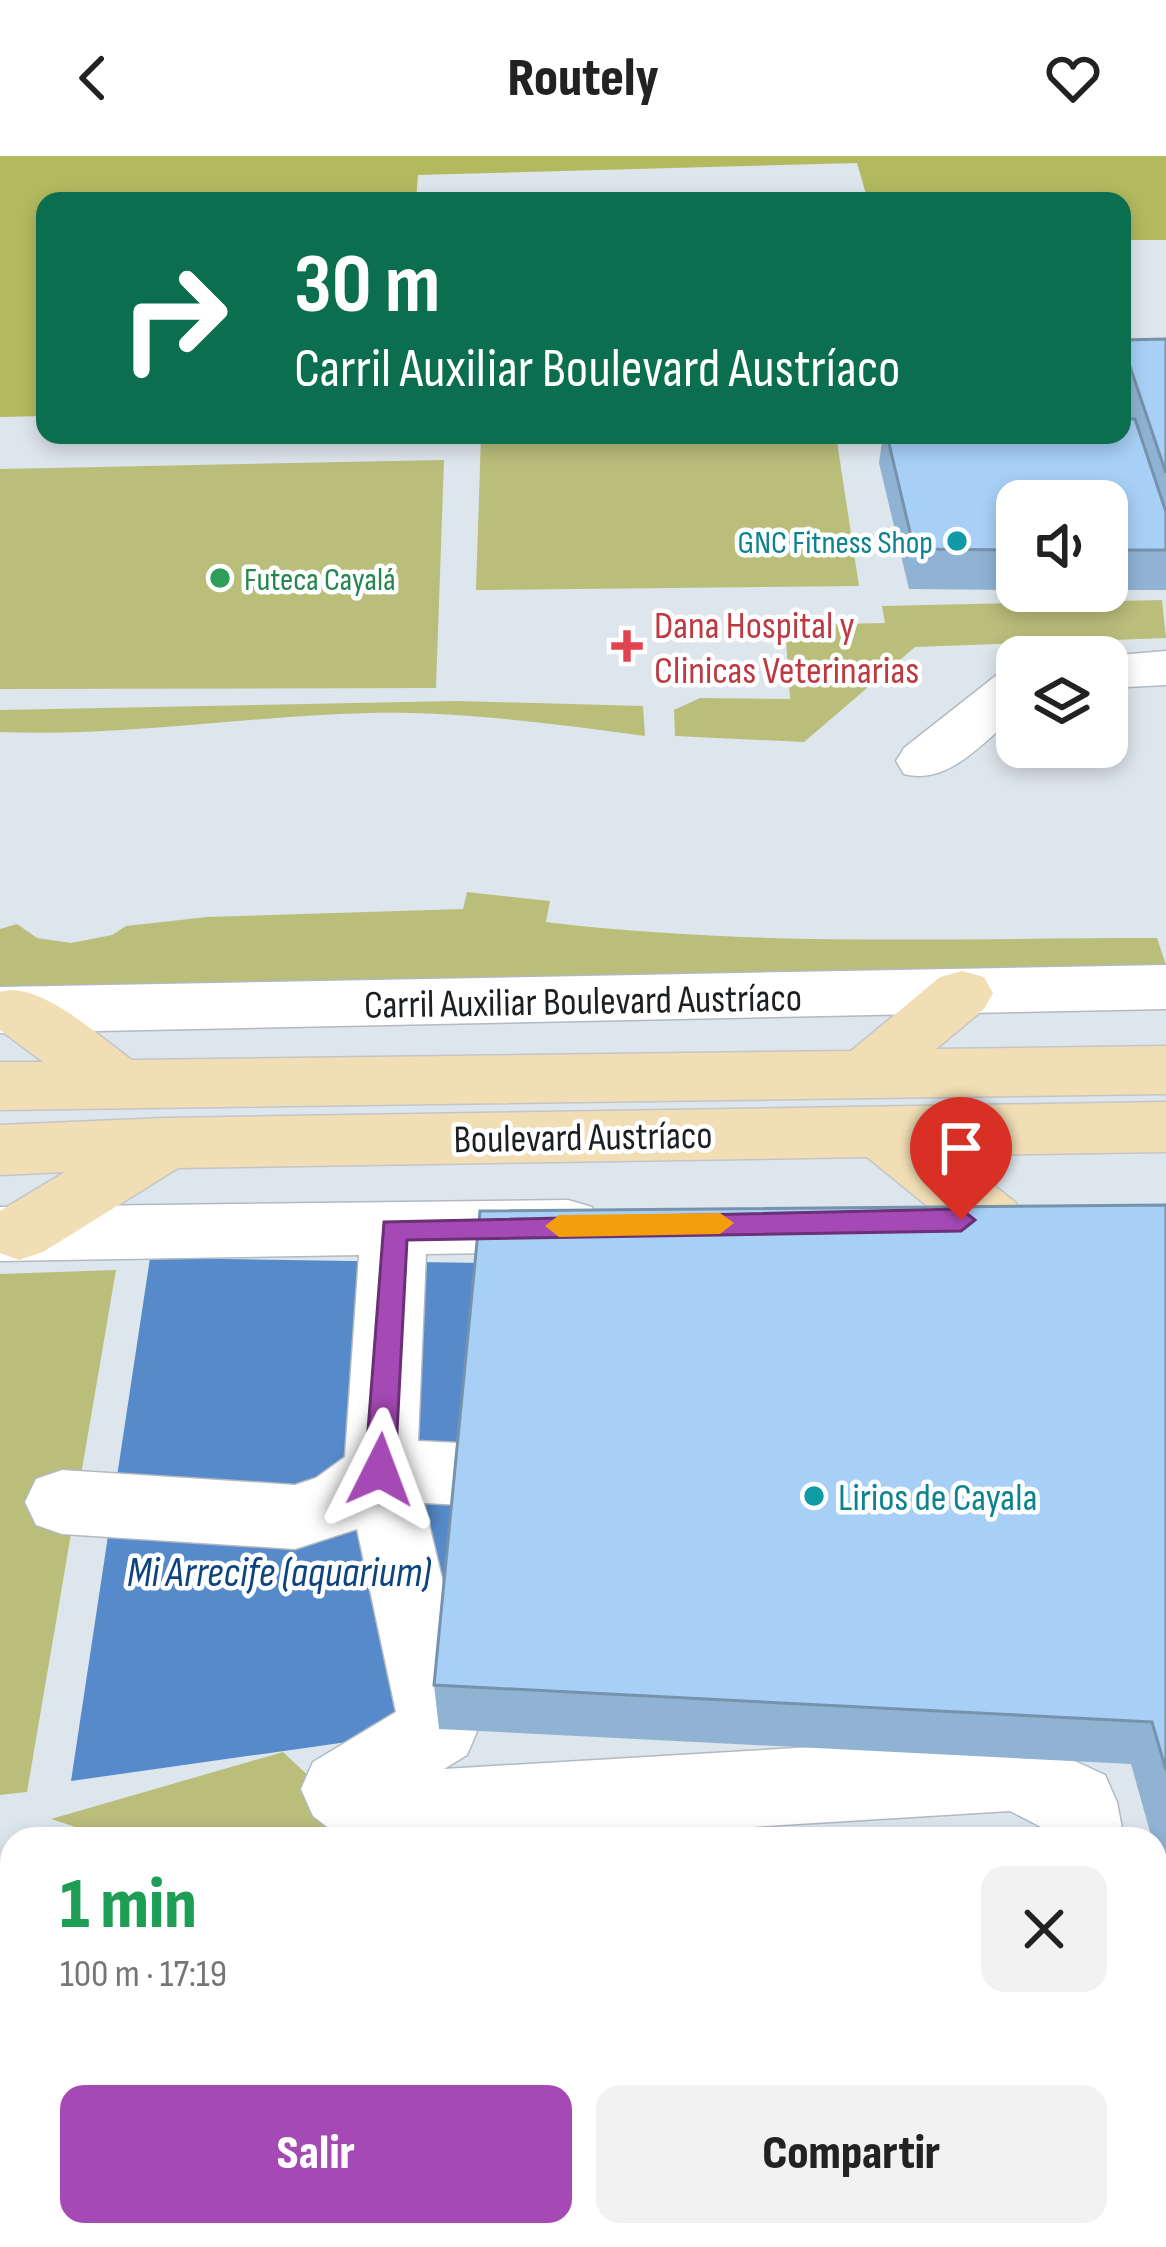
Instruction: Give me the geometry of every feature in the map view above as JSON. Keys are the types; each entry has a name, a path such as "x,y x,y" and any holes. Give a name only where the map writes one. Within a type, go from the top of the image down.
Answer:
{"main road":[{"path":"936,1232 873,1103 962,993"},
{"path":"8,1010 121,1085"},
{"name":"Boulevard Austríaco","path":"0,1150 873,1103 1166,1070"},
{"name":"Boulevard Austríaco","path":"0,1087 121,1085 873,1103 1166,1126"},
{"path":"10,1233 165,1143"}],"street":[{"path":"1128,669 1166,668"},
{"path":"924,761 996,703"},
{"name":"Carril Auxiliar Boulevard Austríaco","path":"8,1010 1166,988"},
{"path":"936,1232 1057,1220"},
{"path":"10,1233 627,1225"},
{"path":"394,1230 380,1470 440,1729 341,1789 372,1812 1025,1772"},
{"path":"62,1502 295,1517 322,1512 354,1496 380,1470 612,1481"},
{"path":"1007,1659 1025,1772 1046,1792 1077,1802 1081,1827"}],"green space":[{"path":"0,156 1166,156 1166,240 1131,240 1131,192 865,192 857,163 418,175 417,192 36,192 36,416 0,417"},
{"name":"Futeca Cayalá","path":"481,444 837,444 859,586 476,590"},
{"name":"Futeca Cayalá","path":"444,460 436,688 0,689 0,469"},
{"path":"1162,600 1166,638 996,636 996,644 915,647 804,742 675,736 674,710 700,698 790,699 785,625 885,623 882,606 996,604 996,612 1128,612 1128,601"},
{"path":"457,701 643,706 645,736 507,719 403,713 93,732 0,732 0,710"},
{"path":"467,892 550,901 546,922 624,930 852,939 1157,938 1166,965 0,988 0,929 17,924 37,938 71,943 112,935 126,926 207,917 463,909"},
{"path":"116,1270 27,1792 0,1795 0,1274"},
{"path":"283,1752 363,1827 75,1827 51,1819"}],"water":[{"name":"Mi Arrecife (aquarium)","path":"150,1258 483,1263 439,1729 71,1781"}],"building":[{"path":"1166,339 1166,473 1131,370 1131,340"},
{"path":"1131,419 1135,419 1166,512 1166,550 1128,550 1128,480 996,480 996,550 914,549 889,444 1131,444"},
{"name":"Lirios de Cayala","path":"1166,1205 1166,1770 1152,1722 434,1685 480,1211"}],"slow traffic":[{"path":"559,1226 720,1223"}],"place":[{"name":"GNC Fitness Shop","path":"957,541"},
{"name":"Futeca Cayalá","path":"220,578"},
{"name":"Dana Hospital y Clinicas Veterinarias","path":"627,646"},
{"name":"Lirios de Cayala","path":"814,1496"}],"route":[{"path":"380,1470 394,1230 961,1220"}]}
